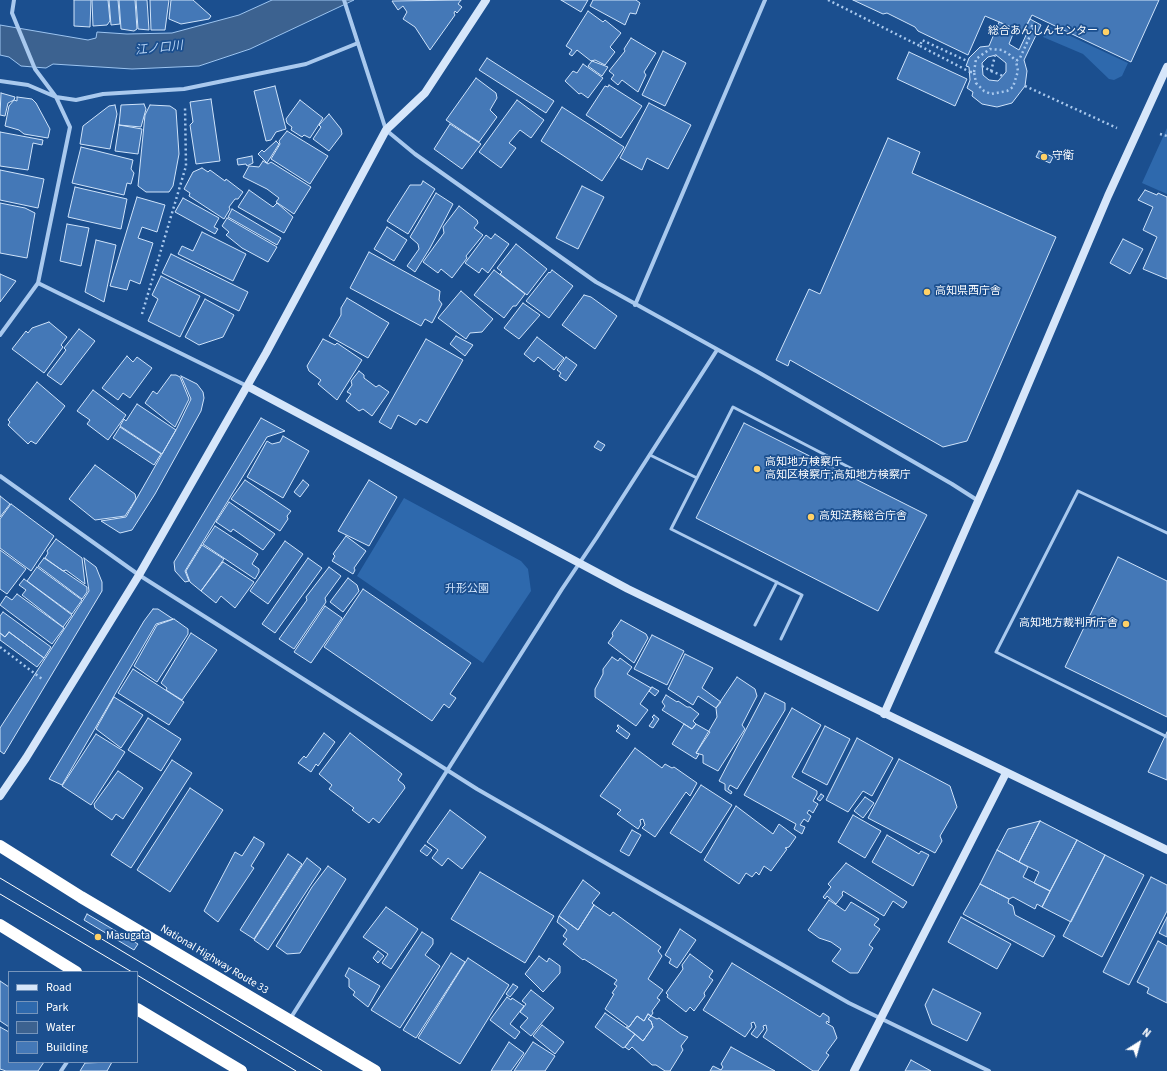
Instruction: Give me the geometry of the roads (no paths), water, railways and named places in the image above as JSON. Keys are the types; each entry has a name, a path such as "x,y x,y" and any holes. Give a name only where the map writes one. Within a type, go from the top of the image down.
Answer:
{"highway":[{"name":"National Highway Route 33","path":"0,846 82,897 375,1071"},
{"path":"0,926 74,971"},
{"path":"138,1009 241,1071"}],"street":[{"path":"0,334 38,283 70,127 56,97 34,70 12,13 14,0"},
{"path":"344,0 386,130 464,189 596,282 946,480 977,500"},
{"path":"0,796 26,758 139,574 247,386 386,130 425,93 486,0"},
{"path":"636,305 765,0"},
{"path":"0,80 28,85 56,97 76,100 103,94 184,89 306,64 358,43"},
{"path":"884,714 1108,196 1167,67"},
{"path":"38,283 247,386 579,564 884,714 1167,850"},
{"path":"289,1020 562,589 717,350"},
{"path":"0,476 139,574 447,770 842,999 989,1071"},
{"path":"854,1071 1006,773"}],"lane":[{"path":"781,639 802,595 671,530 733,407 862,474"},
{"path":"650,455 697,478"},
{"path":"1167,533 1078,491 996,652 1167,737"},
{"path":"755,626 776,582"}],"water":[{"name":"江ノ口川","path":"272,0 354,0 250,49 199,66 132,69 53,64 46,68 21,66 9,57 0,55 0,25 88,40 96,38 97,32 127,34 172,33 239,15"}],"tram line":[{"path":"0,878 322,1071"},
{"path":"0,894 130,971"},
{"path":"138,976 296,1071"}],"place":[{"name":"総合あんしんセンター","path":"1106,32"},
{"name":"守衛","path":"1044,157"},
{"name":"高知県西庁舎","path":"927,292"},
{"name":"高知地方検察庁 高知区検察庁;高知地方検察庁","path":"757,469"},
{"name":"高知法務総合庁舎","path":"811,517"},
{"name":"高知地方裁判所庁舎","path":"1126,624"},
{"name":"Masugata","path":"98,937"}],"park label":[{"name":"升形公園","path":"467,590"}]}
